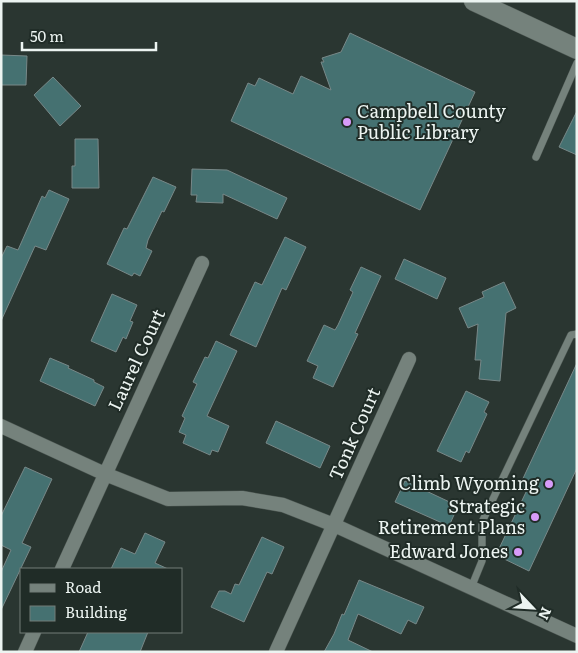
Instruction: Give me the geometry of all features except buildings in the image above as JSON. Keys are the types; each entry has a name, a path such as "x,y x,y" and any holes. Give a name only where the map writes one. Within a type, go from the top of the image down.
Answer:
{"main road":[{"path":"474,1 577,49"}],"street":[{"name":"Laurel Court","path":"62,568 202,263"},
{"name":"Tonk Court","path":"276,652 409,359"},
{"path":"1,426 105,474 168,499 242,498 283,505 334,525 577,636"},
{"path":"25,652 34,633"}],"lane":[{"path":"536,157 577,63"},
{"path":"470,588 482,561 482,522 571,335 577,334"}],"place":[{"name":"Campbell County Public Library","path":"347,122"},
{"name":"Climb Wyoming","path":"549,484"},
{"name":"Strategic Retirement Plans","path":"535,517"},
{"name":"Edward Jones","path":"518,552"}]}
